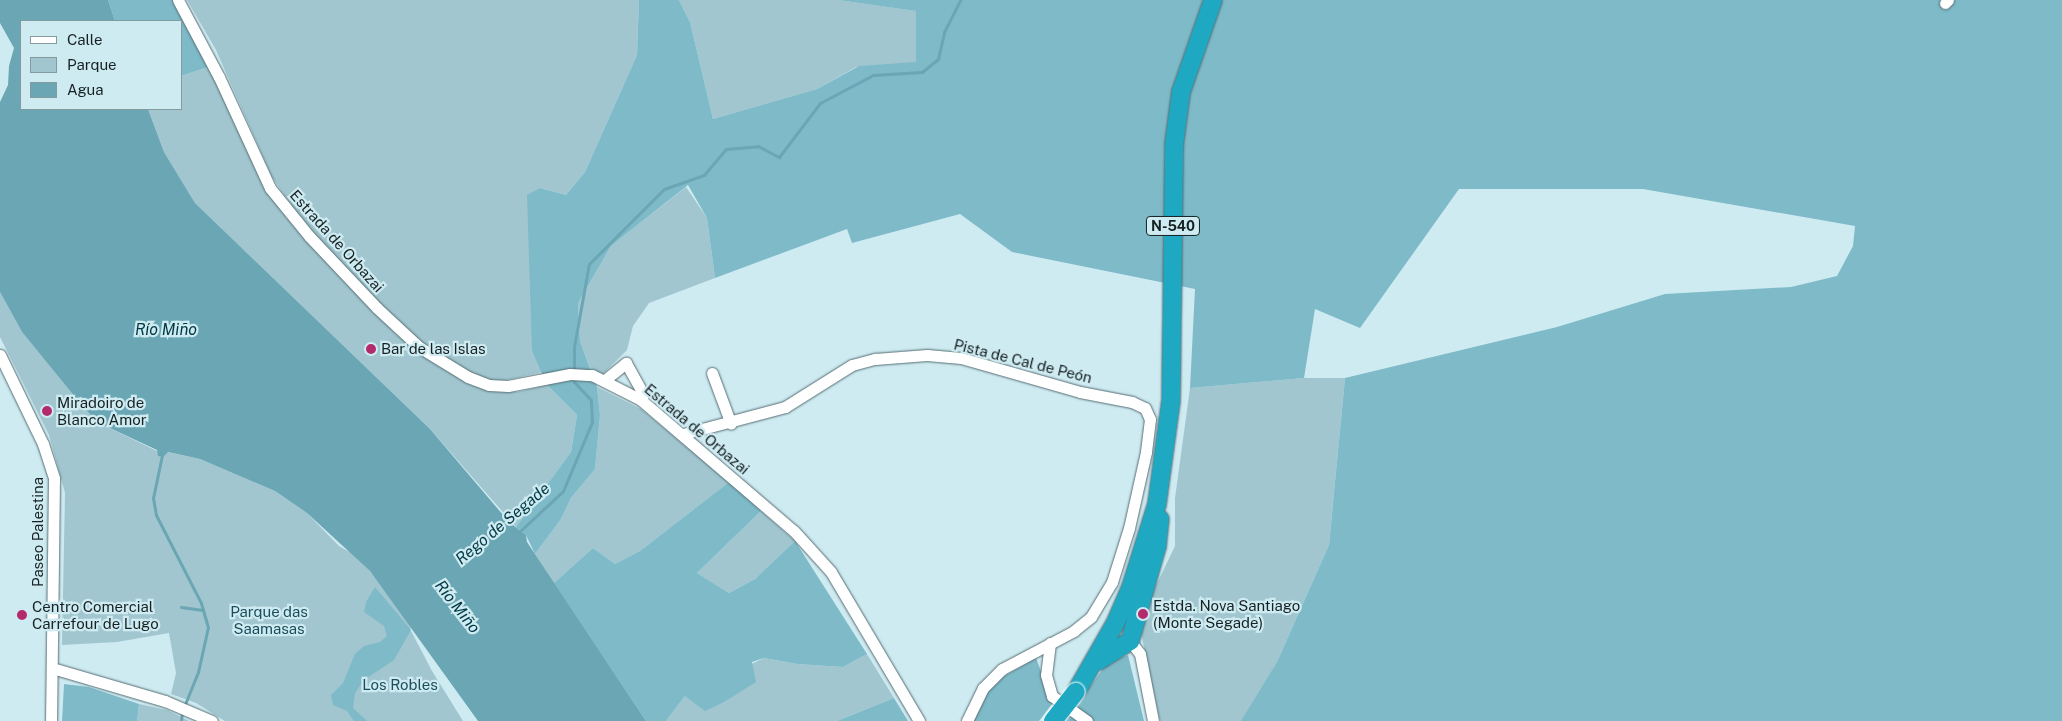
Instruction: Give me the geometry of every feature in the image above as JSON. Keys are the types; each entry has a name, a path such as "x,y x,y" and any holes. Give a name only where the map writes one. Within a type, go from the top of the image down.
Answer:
{"highway":[{"name":"N-540","path":"1053,721 1076,692 1093,665 1131,587 1157,504 1165,457 1171,400 1174,145 1180,92 1213,0"},
{"path":"1093,665 1130,641 1158,546 1161,524 1157,504"}],"street":[{"name":"Estrada de Orbazai","path":"178,0 219,77 270,188 309,236 377,308 419,347 468,377 489,384 508,386 543,377 592,375 606,380 641,400 794,531 831,572 919,721"},
{"name":"Paseo Palestina","path":"0,354 43,444 54,478 51,721"},
{"name":"Pista de Cal de Peón","path":"683,434 731,424 784,407 852,365 875,359 927,356 960,358 1080,392 1132,402 1145,408 1150,419 1146,452"},
{"path":"606,380 626,363 643,394 641,400"},
{"path":"712,373 731,424"},
{"path":"967,721 983,688 1002,669 1074,631 1091,617 1112,582 1129,528 1146,452 1165,457"},
{"path":"1112,582 1131,587"},
{"path":"1130,641 1140,654 1152,721"},
{"path":"1050,643 1046,675 1052,696 1087,721"},
{"path":"52,668 165,701 212,721"}],"green space":[{"path":"187,0 639,0 637,55 585,172 566,195 540,188 532,351 542,372 502,381 481,379 420,342 369,293 305,225 272,177 216,50"},
{"path":"679,0 838,0 917,11 916,63 856,67 817,89 713,119 690,22"},
{"path":"211,66 286,217 396,334 466,383 487,390 518,392 547,385 577,415 571,452 516,527 430,429 195,203 164,152 148,110 182,110 182,76"},
{"path":"686,187 707,218 715,278 649,303 633,326 627,350 603,374 591,370 580,341 578,303 611,246"},
{"name":"Parque das Saamasas","path":"0,292 22,332 97,422 157,451 161,457 167,452 200,459 275,491 307,513 339,546 351,553 370,571 412,627 410,629 432,671 463,721 225,721 196,703 171,694 176,673 169,633 117,642 62,645 65,493 49,435 0,337"},
{"path":"1304,378 1345,378 1329,545 1277,662 1243,721 1160,721 1141,633 1149,600 1175,546 1175,498 1190,388"},
{"path":"597,387 641,409 729,482 640,551 615,564 593,548 554,583 535,554 561,519 571,498 595,469 600,415"},
{"path":"761,511 795,541 755,579 729,593 697,573"},
{"path":"867,654 894,698 837,721 666,721 685,696 764,658 797,664 843,667"},
{"path":"139,704 167,710 189,721 137,721"}],"shaded area":[{"path":"108,0 174,0 211,66 182,76 182,20 115,20"},
{"path":"639,0 679,0 690,22 713,119 817,89 859,66 916,62 916,11 838,0 2062,0 2062,721 1241,721 1277,662 1329,545 1345,378 1557,327 1665,294 1791,287 1837,276 1853,246 1855,226 1643,189 1459,189 1360,328 1315,309 1304,378 1190,388 1195,289 1012,252 960,214 852,243 847,229 715,278 707,218 688,185 611,246 578,303 580,341 597,387 600,415 595,469 571,498 561,519 535,554 526,535 516,527 571,452 577,415 547,385 532,351 527,195 540,188 566,195 585,172 637,55"},
{"path":"729,482 761,511 697,573 729,593 755,579 795,541 867,654 843,667 797,664 764,658 752,662 756,682 724,702 705,711 685,696 666,721 646,721 554,583 593,548 615,564 640,551"},
{"path":"375,587 411,630 394,660 364,680 355,693 353,708 367,721 354,721 347,711 333,705 331,695 343,683 355,654 364,646 380,642 387,636 384,626 364,612 366,602"},
{"path":"1128,655 1144,721 1065,721 1107,663"},
{"path":"1036,658 1053,703 1039,721 972,721 975,709 994,682"},
{"path":"64,684 89,687 139,704 137,721 62,721"},
{"path":"894,698 908,721 837,721"}],"water":[{"name":"Río Miño","path":"0,0 108,0 115,20 20,20 20,110 148,110 164,152 195,203 430,429 509,522 526,535 527,542 646,721 478,721 370,571 307,513 275,491 200,459 168,452 163,457 158,456 157,450 97,422 22,332 0,292 0,102 8,85 9,66 14,48 0,23"}],"waterway":[{"name":"Rego de Segade","path":"519,532 563,491 592,422 591,400 574,382 574,347 589,264 664,189 704,175 726,149 758,146 779,157 820,103 873,75 922,72 938,59 944,32 960,0"},
{"path":"162,455 153,498 156,515 201,603 208,627 198,672 184,706"},
{"path":"181,607 203,610"},
{"path":"181,721 182,712"}],"place":[{"name":"Bar de las Islas","path":"371,349"},
{"name":"Miradoiro de Blanco Amor","path":"47,411"},
{"name":"Estda. Nova Santiago (Monte Segade)","path":"1143,614"},
{"name":"Centro Comercial Carrefour de Lugo","path":"22,615"}],"park label":[{"name":"Los Robles","path":"400,685"}]}
